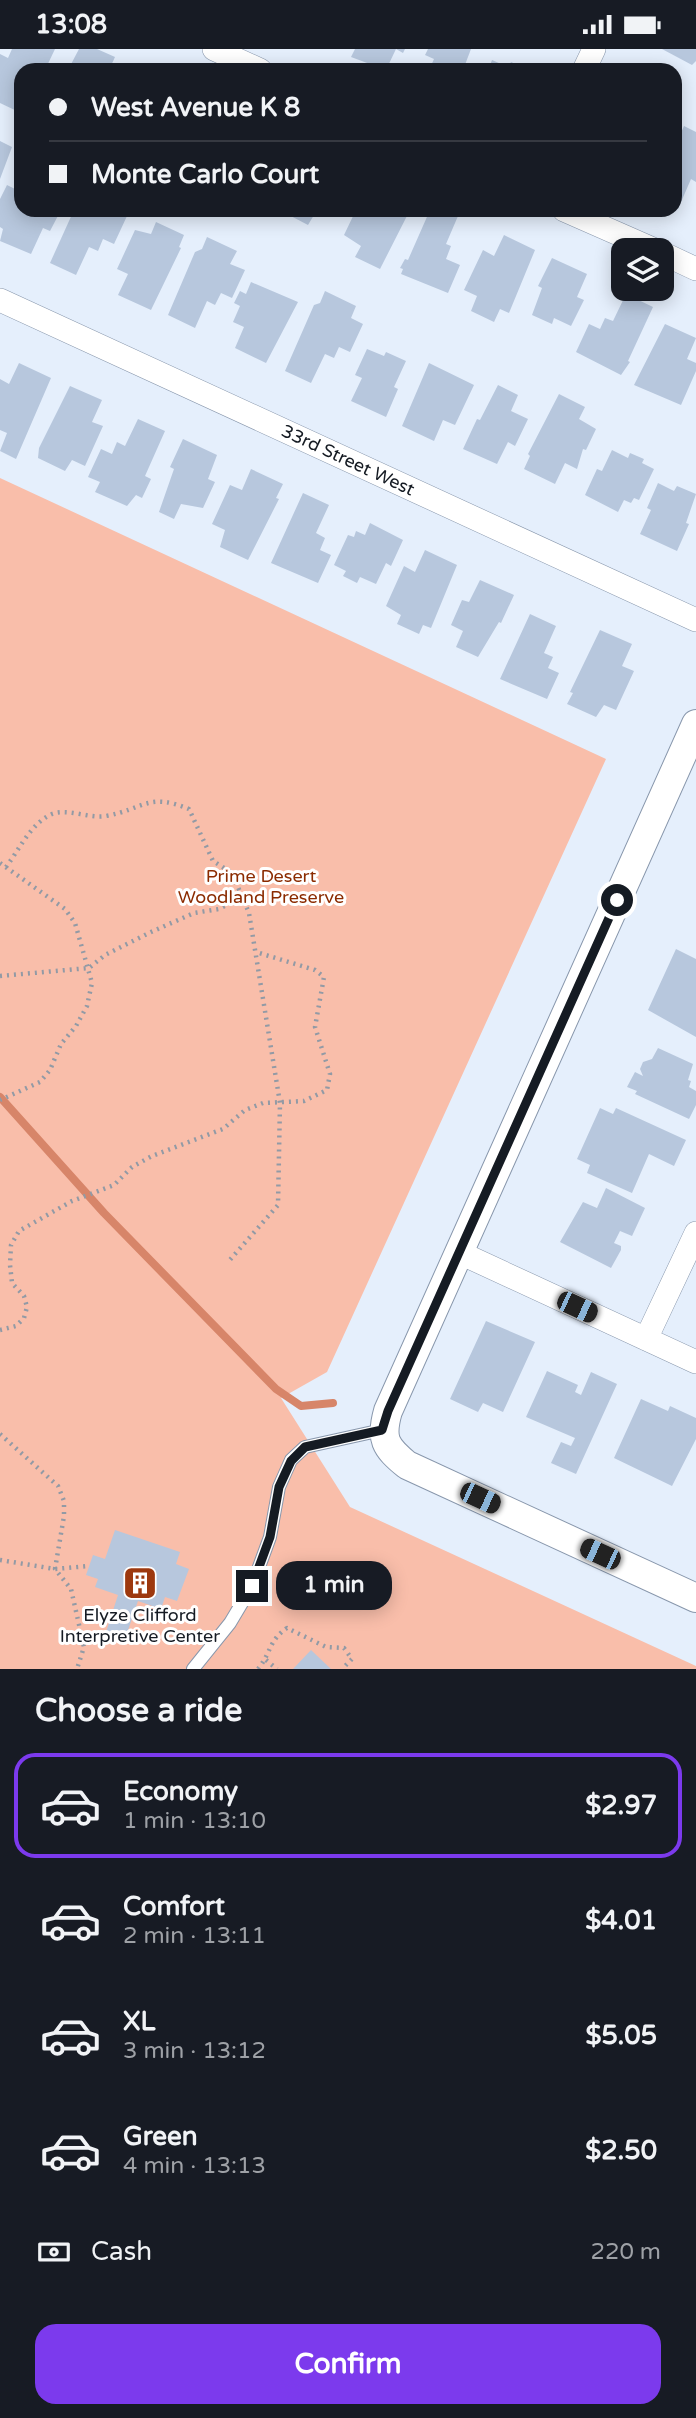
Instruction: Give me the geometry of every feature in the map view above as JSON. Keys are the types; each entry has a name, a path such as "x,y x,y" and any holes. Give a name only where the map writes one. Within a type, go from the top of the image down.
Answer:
{"street":[{"path":"214,49 245,63"},
{"path":"580,217 628,238"},
{"path":"674,258 696,268"},
{"name":"33rd Street West","path":"0,300 696,619"},
{"path":"696,724 458,1252 382,1430 389,1450 407,1465 696,1598"},
{"path":"646,1339 696,1233"},
{"path":"458,1252 696,1361"}],"lane":[{"path":"193,1669 230,1623 252,1586 270,1537 279,1487 291,1461 305,1447 382,1430"}],"path":[{"path":"6,867 35,826 53,814 105,817 148,801 172,802 190,809 213,861 232,873 249,913 256,952 257,978 268,1020 280,1103 278,1205 229,1261"},
{"path":"0,863 65,909 75,923 92,983 87,1006 76,1027 61,1044 50,1070 40,1083 0,1100"},
{"path":"0,976 89,968 105,955 183,918 219,909 242,897"},
{"path":"0,1329 16,1326 24,1318 27,1307 24,1296 12,1283 11,1245 19,1231 72,1201 114,1185 132,1167 152,1156 223,1129 245,1110 263,1103 292,1104 318,1096 330,1084 330,1075 315,1027 324,977 315,970 256,952"},
{"path":"0,1434 58,1486 64,1509 55,1569 71,1589 84,1647 77,1669"},
{"path":"0,1560 55,1569 89,1566"},
{"path":"258,1669 266,1660 274,1636 287,1627 326,1647 344,1648 352,1659 342,1669"},
{"path":"266,1660 277,1669"}],"green space":[{"name":"Prime Desert Woodland Preserve","path":"0,478 606,759 327,1372 281,1398 350,1507 696,1666 696,1669 0,1669"}],"building":[{"path":"12,49 55,49 48,63 14,63 14,110 0,103 0,54 8,58"},
{"path":"79,49 97,49 115,57 112,63 72,63"},
{"path":"355,49 396,49 389,63 367,63 351,57"},
{"path":"428,49 471,49 466,63 432,63 434,59 425,55"},
{"path":"662,49 696,49 696,61 692,65"},
{"path":"684,126 696,132 696,182 691,179 682,200"},
{"path":"0,141 12,147 0,179"},
{"path":"7,185 14,188 14,217 57,217 50,231 43,228 31,254 0,241 3,229 0,227 0,199"},
{"path":"71,217 127,217 114,244 103,239 98,251 89,247 76,275 50,263"},
{"path":"293,217 313,217 308,225"},
{"path":"353,217 406,217 380,269 355,257 361,246 344,235"},
{"path":"427,217 458,217 446,244 451,246 446,259 460,265 448,293 401,274 403,269 400,268 405,259 408,260"},
{"path":"156,222 184,235 179,247 181,248 151,310 118,295 128,274 117,269 135,230 151,234"},
{"path":"504,235 535,250 509,313 500,309 494,322 471,311 477,296 464,290 483,250 494,256"},
{"path":"207,237 237,251 230,264 245,270 232,298 221,293 215,305 207,301 195,328 168,315 195,252 202,249"},
{"path":"552,258 587,274 577,297 584,300 571,326 554,318 552,324 532,315 542,288 538,286"},
{"path":"251,282 298,302 266,363 235,348 244,327 233,322 240,306 234,303 240,291 246,294"},
{"path":"325,291 356,306 351,318 363,324 350,352 339,347 334,358 325,354 311,383 285,371 314,305 320,303"},
{"path":"623,301 641,301 653,307 628,361 630,362 621,375 576,352 589,324 600,329 605,318 613,321"},
{"path":"665,324 696,338 687,359 696,363 696,371 681,405 634,385"},
{"path":"367,349 384,356 386,352 406,361 394,387 398,389 386,417 351,401 362,378 355,375"},
{"path":"19,363 51,378 16,459 0,451 7,433 0,430 0,379 9,384"},
{"path":"429,363 474,385 455,425 443,420 434,441 402,426"},
{"path":"498,385 518,395 511,411 528,419 515,446 508,442 497,464 463,449 477,419 480,420"},
{"path":"70,386 102,400 92,422 103,426 85,466 72,460 65,471 38,458 39,448"},
{"path":"559,394 585,407 579,419 596,429 586,450 583,449 577,469 565,463 555,484 524,469 530,456 528,454"},
{"path":"138,419 165,431 145,476 151,479 142,498 136,495 127,506 95,492 100,482 88,477 101,449 112,454 117,442 125,446"},
{"path":"183,439 217,455 208,479 215,482 203,508 181,504 174,519 159,512 174,469 170,467"},
{"path":"612,450 628,458 630,453 644,459 642,463 654,469 639,500 634,498 631,503 624,500 618,512 585,495 597,469 602,471"},
{"path":"251,469 283,484 276,498 279,499 248,560 220,547 225,530 212,524 230,485 242,490"},
{"path":"658,483 674,491 677,486 696,494 686,523 689,524 677,551 640,534 651,510 647,508"},
{"path":"303,493 329,505 316,533 325,538 320,550 331,555 318,583 271,563"},
{"path":"370,523 403,540 391,566 386,563 376,584 360,577 357,583 343,576 346,571 334,565 348,535 354,537 356,531 365,535"},
{"path":"425,550 457,565 431,628 423,625 419,634 397,624 401,615 386,606 404,566 415,572"},
{"path":"480,580 514,595 501,623 499,622 478,657 456,647 463,631 451,625 462,600 469,602"},
{"path":"530,614 556,626 544,653 553,657 548,668 559,673 547,699 500,679"},
{"path":"600,630 632,644 622,666 634,671 616,710 604,705 596,717 567,704 573,693 570,692"},
{"path":"676,949 696,959 696,1037 648,1010"},
{"path":"658,1048 693,1064 688,1080 691,1081 689,1087 696,1091 696,1105 689,1119 635,1094 637,1091 627,1087 635,1072 643,1076 640,1069 643,1062 652,1059"},
{"path":"600,1108 613,1114 616,1108 686,1140 674,1166 649,1154 632,1193 587,1173 590,1165 577,1159"},
{"path":"606,1188 645,1208 632,1236 620,1231 614,1243 621,1246 621,1250 611,1268 560,1242 583,1202 597,1208"},
{"path":"486,1321 535,1342 503,1412 483,1403 478,1412 450,1399"},
{"path":"547,1371 578,1385 575,1392 581,1395 591,1372 617,1384 576,1474 551,1463 561,1442 571,1446 575,1438 526,1417"},
{"path":"641,1399 668,1411 670,1406 696,1418 696,1439 672,1486 614,1458"},
{"name":"Elyze Clifford Interpretive Center","path":"115,1530 180,1552 176,1564 189,1569 177,1601 165,1597 161,1609 138,1601 125,1639 106,1632 118,1595 95,1587 98,1579 86,1575 93,1555 105,1559"},
{"path":"311,1650 331,1669 293,1669"}],"waterway":[{"path":"0,1097 104,1213 276,1389 301,1406 333,1403"}],"place":[{"name":"Elyze Clifford Interpretive Center","path":"140,1583"}],"route":[{"path":"252,1586 270,1537 279,1487 291,1461 305,1447 382,1430 388,1411 617,900"}]}
